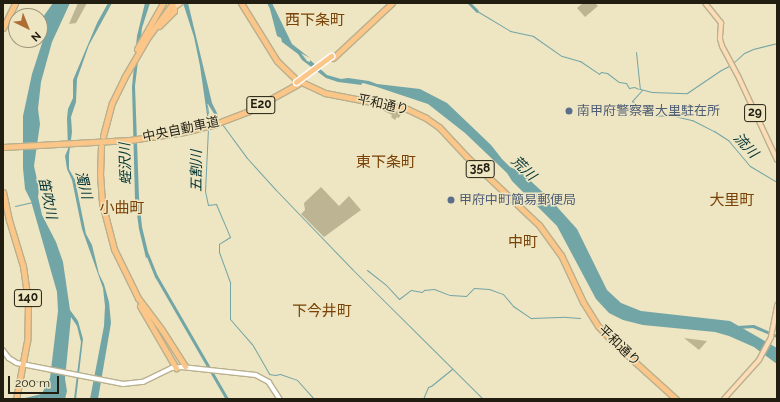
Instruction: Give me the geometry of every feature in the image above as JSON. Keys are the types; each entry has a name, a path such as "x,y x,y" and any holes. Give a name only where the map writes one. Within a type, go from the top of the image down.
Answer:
{"highway":[{"path":"3,28 15,3"},
{"path":"102,136 110,102 147,36 163,3"},
{"name":"平和通り","path":"241,3 277,61 297,80 325,93 407,109 426,118 439,127 466,156 539,225 560,255 583,302 598,326 614,343 676,399"},
{"name":"中央自動車道","path":"332,57 387,3"},
{"name":"中央自動車道","path":"3,146 141,138 173,134 221,120 256,105 297,83 332,57 392,3"},
{"path":"147,36 174,11 172,5"},
{"path":"127,70 132,58 147,36 172,5"},
{"path":"176,368 148,316 145,308 120,263 105,221 100,184 100,146 97,184 103,222 115,260 134,296 148,316 174,349 185,366"},
{"name":"140","path":"3,192 9,220 23,266 28,292 26,366 16,399"}],"main road":[{"name":"29","path":"705,3 721,23 720,39 777,160"},
{"path":"172,5 180,4"},
{"path":"724,399 759,360 772,331 777,306"},
{"path":"3,350 13,361 26,366 108,382 126,384 143,382 176,368 185,366 260,376 269,382 280,399"}],"shaded area":[{"path":"78,3 87,3 76,23 69,24"},
{"path":"583,3 595,3 598,6 585,17 577,8"},
{"path":"381,106 403,110 399,118 397,117 395,120 391,117 392,115 380,109"},
{"path":"321,187 339,206 349,196 361,210 324,237 301,214 305,210 304,203"},
{"path":"684,338 707,341 699,350"}],"water":[{"path":"53,3 70,3 52,42 41,82 38,109 40,124 34,166 39,189 38,197 42,215 56,242 63,262 70,310 78,321 83,339 76,399 74,399 81,342 77,326 71,317 65,379 67,391 65,399 39,399 50,378 58,311 57,292 31,201 25,189 23,168 23,116 32,74 40,48 48,48 48,10"},
{"path":"108,3 112,3 89,45 77,79 76,102 71,117 72,132 69,155 69,169 75,180 86,234 92,245 99,274 104,284 109,302 111,323 98,399 90,399 104,326 105,306 103,288 82,229 72,180 67,169 65,156 68,149 67,118 68,109 73,98 73,80 97,23"},
{"path":"145,3 150,3 142,28 135,86 139,197 142,227 149,256 146,258 139,229 135,199 132,87 137,36"},
{"path":"183,3 188,3 212,103 218,115 216,117 208,104 208,122 200,66 194,37"},
{"path":"267,3 272,3 292,44 310,58 301,53 307,61 310,62 310,60 327,75 341,79 348,78 369,81 377,84 420,89 447,103 491,145 510,167 521,172 549,198 577,229 607,290 621,303 641,311 730,321 777,348 777,364 754,347 729,336 715,332 643,325 623,320 609,313 596,299 557,226 512,181 507,173 465,133 428,104 363,83 361,84 362,85 338,82 326,78 302,60 298,54 282,42 281,38 277,36"}],"waterway":[{"name":"流川","path":"469,3 477,11"},
{"name":"流川","path":"477,11 510,31 533,36 562,56 580,61 599,74 601,72 607,73 619,82 626,83 629,88 634,87 639,89"},
{"path":"733,63 744,53 753,49 777,43"},
{"path":"636,52 640,89 652,92 687,93 731,65"},
{"name":"流川","path":"642,90 632,101 645,110 655,116 670,115 692,120 714,131 728,140 750,166 775,181 777,179"},
{"name":"五割川","path":"207,105 208,113"},
{"path":"222,124 247,158 275,189 353,270 483,399"},
{"name":"五割川","path":"208,128 205,191 208,205 216,204 230,237 219,244 219,252 230,283 230,319 252,344 269,374 280,374 297,380 314,399"},
{"name":"荒川","path":"520,172 520,170 522,173"},
{"path":"15,206 32,202"},
{"name":"蛭沢川","path":"147,254 156,276 227,399"},
{"path":"367,270 386,285 399,299 411,290 422,292 424,290 434,289 450,295 466,296 474,288 489,289 503,294 513,306 531,318 580,318"},
{"path":"737,327 753,326 777,336"},
{"path":"423,399 428,387 452,369"},
{"path":"31,380 48,384"},
{"path":"25,399 45,394"}],"place":[{"name":"南甲府警察署大里駐在所","path":"569,111"},
{"name":"甲府中町簡易郵便局","path":"451,200"}],"district":[{"name":"西下条町","path":"315,21"},
{"name":"東下条町","path":"386,163"},
{"name":"大里町","path":"732,201"},
{"name":"小曲町","path":"122,209"},
{"name":"中町","path":"523,243"},
{"name":"下今井町","path":"322,312"}],"water label":[{"name":"濁川","path":"84,185"},
{"name":"笛吹川","path":"48,198"}]}
